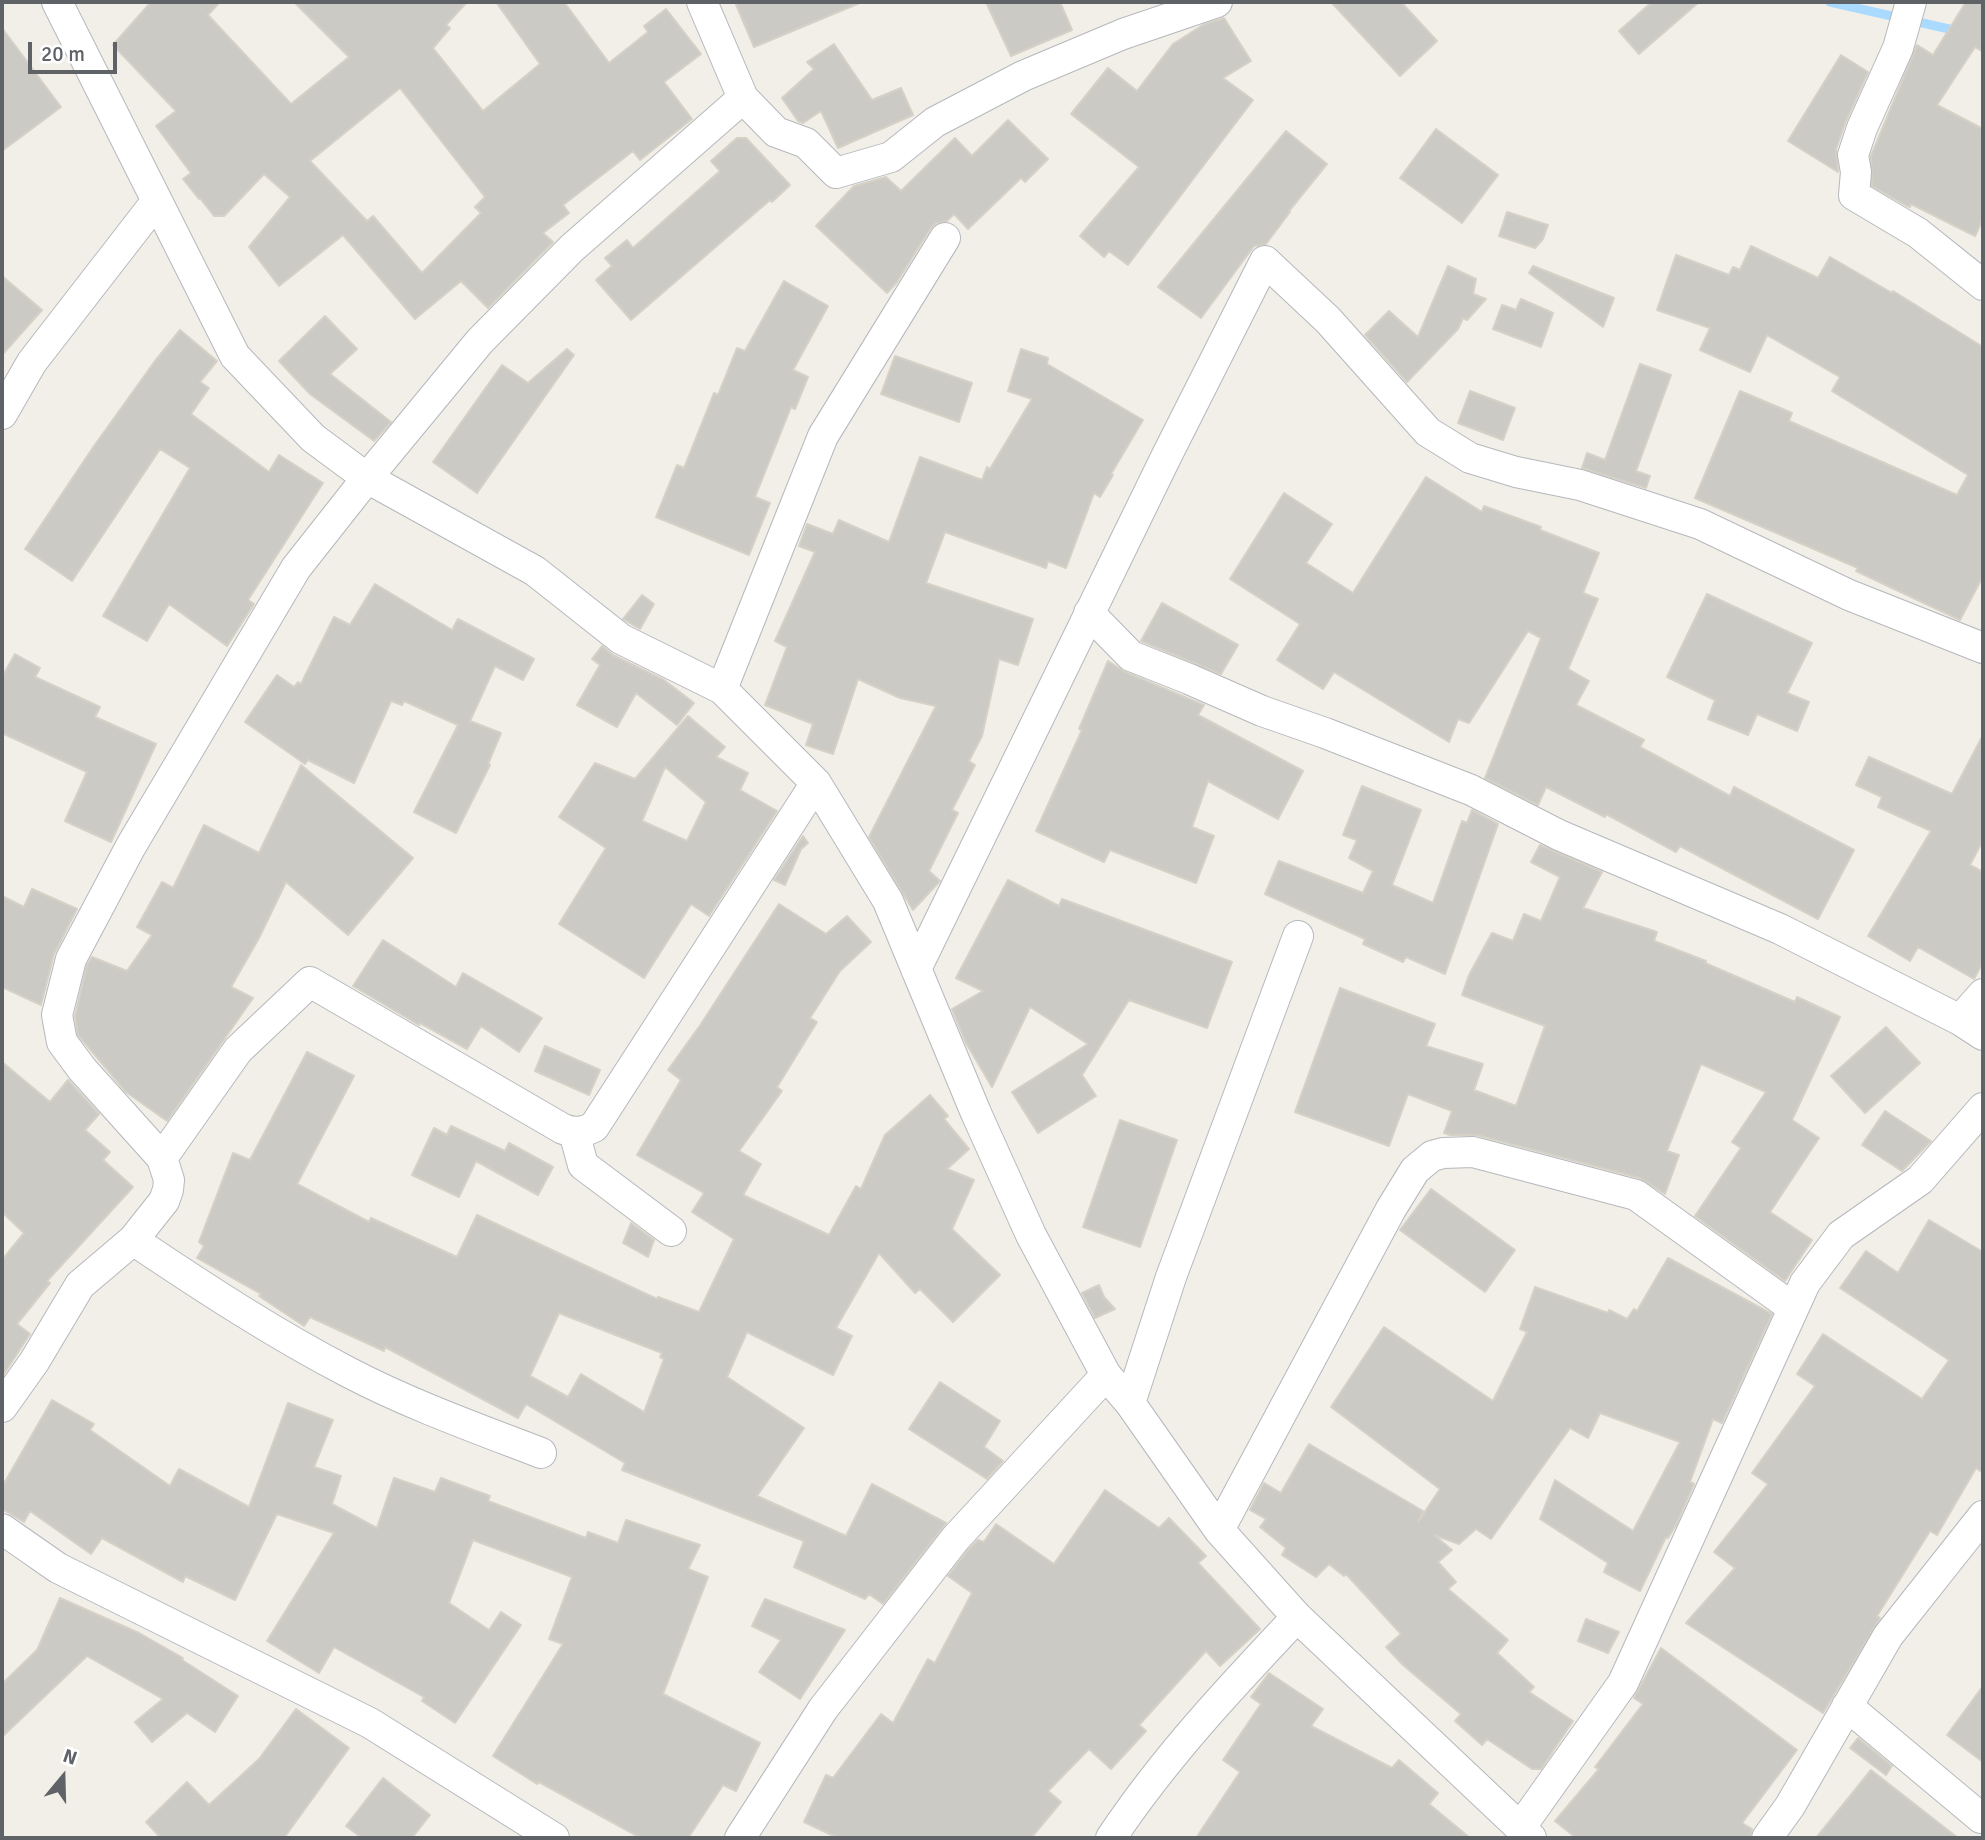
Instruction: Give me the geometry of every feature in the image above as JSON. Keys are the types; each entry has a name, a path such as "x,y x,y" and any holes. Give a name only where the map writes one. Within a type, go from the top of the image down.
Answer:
{"street":[{"path":"57,2 234,356 313,438 367,478 535,571 621,639 722,689 816,783 888,901 976,1113 1031,1235 1106,1374 1130,1403 1219,1530 1297,1618 1526,1833 1623,1683 1805,1283 1841,1235 1920,1180 1983,1108"},
{"path":"702,2 743,98 776,132 806,143 836,173 891,157 935,122 1023,76 1123,34 1217,2"},
{"path":"1904,25 1853,155 1856,172 1854,195 1918,233 1983,285"},
{"path":"2,1407 34,1362 80,1286 133,1240 164,1201 169,1180 162,1158 82,1069 62,1042 57,1015 71,959 137,835 296,568 367,478 480,341 563,257 743,98"},
{"path":"2,414 32,362 156,202"},
{"path":"722,689 823,436 945,238"},
{"path":"916,969 1089,613 1265,261 1328,320 1427,432 1470,458 1516,472 1580,485 1700,524 1849,595 1983,648"},
{"path":"1089,613 1131,656 1189,678 1262,711 1471,790 1559,835 1780,929 1971,1028 1983,994"},
{"path":"162,1158 238,1050 310,982 563,1129 574,1132 594,1127 816,783"},
{"path":"1130,1403 1171,1277 1298,936"},
{"path":"574,1132 583,1165 671,1231"},
{"path":"1219,1530 1391,1209 1415,1170 1432,1156 1472,1152 1636,1195 1793,1308"},
{"path":"133,1240 268,1327 349,1373 433,1411 541,1453"},
{"path":"740,1838 823,1709 955,1539 1106,1374"},
{"path":"1767,1838 1790,1806 1888,1636 1983,1516"},
{"path":"2,1529 58,1568 370,1723 554,1838"},
{"path":"1111,1838 1136,1801 1204,1715 1297,1618"},
{"path":"1847,1706 1981,1818"}],"building":[{"path":"151,2 220,2 208,15 291,104 349,57 294,2 467,2 446,25 450,28 433,48 483,111 540,64 496,2 564,2 609,63 648,32 644,26 666,9 701,54 664,82 692,119 640,160 633,151 563,205 569,213 543,233 553,242 488,308 461,281 415,319 343,235 279,286 249,247 290,197 264,174 224,216 214,216 183,179 191,173 156,126 176,111 113,45","holes":["400,88 485,197 475,207 481,213 422,273 373,216 367,221 310,161"]},
{"path":"735,2 862,2 754,47"},
{"path":"986,2 1060,2 1072,30 1011,56"},
{"path":"1331,2 1401,2 1437,41 1400,76"},
{"path":"1652,2 1699,2 1639,54 1619,31"},
{"path":"1966,2 1983,2 1983,52 1975,47 1937,105 1983,129 1983,219 1975,236 1911,204 1910,207 1907,206 1872,186 1871,156 1917,45 1933,55"},
{"path":"1224,18 1251,61 1223,78 1253,100 1128,265 1109,251 1104,257 1080,236 1139,167 1071,114 1108,68 1137,91 1173,44 1203,25"},
{"path":"2,28 61,107 2,151"},
{"path":"834,44 872,100 901,88 913,115 838,148 821,111 803,123 798,121 782,98 814,69 807,62"},
{"path":"1841,55 1868,72 1836,149 1838,172 1788,141"},
{"path":"1008,120 1048,159 1025,182 1021,178 968,229 954,214 947,221 936,223 887,293 816,226 854,186 886,177 901,191 955,138 972,156"},
{"path":"1436,129 1498,175 1462,223 1400,178"},
{"path":"1286,131 1327,164 1266,244 1254,246 1201,318 1158,287"},
{"path":"737,138 746,138 790,185 631,320 596,280 612,266 605,258 627,240 633,248 720,171 711,161"},
{"path":"1507,212 1548,225 1543,239 1535,248 1499,236"},
{"path":"1751,246 1818,278 1830,257 1892,293 1893,291 1983,347 1983,576 1960,620 1856,571 1858,568 1695,498 1740,391 1792,413 1789,421 1957,495 1968,475 1832,391 1840,377 1767,335 1750,372 1700,350 1710,328 1657,310 1676,255 1729,275 1733,267 1740,270"},
{"path":"1448,266 1476,279 1473,294 1486,299 1467,320 1463,318 1458,329 1407,382 1365,335 1389,311 1418,337"},
{"path":"1533,266 1614,298 1603,327 1529,273"},
{"path":"2,276 42,310 2,355"},
{"path":"784,281 828,306 793,370 808,377 795,409 791,407 755,497 770,503 749,555 656,517 677,465 684,468 714,393 718,395 737,348 745,351"},
{"path":"1521,299 1553,313 1541,347 1493,329 1502,305 1516,310"},
{"path":"325,316 357,349 330,374 391,422 374,441 310,394 279,361"},
{"path":"180,330 217,361 200,382 209,388 191,414 269,472 279,455 323,483 248,600 254,604 227,646 169,604 147,641 103,616 190,468 160,449 72,581 25,549 94,446"},
{"path":"567,349 574,355 477,493 433,462 502,365 528,383"},
{"path":"1021,349 1048,358 1047,364 1143,420 1100,497 1094,493 1066,568 1048,561 1046,568 945,532 926,583 1033,619 1018,665 999,659 982,736 969,761 975,765 952,810 958,813 929,871 940,881 913,910 869,837 936,706 900,698 858,679 833,754 806,745 813,724 765,705 787,647 775,641 815,552 799,546 807,524 833,534 839,520 889,542 920,457 982,480 987,467 990,469 1032,399 1008,391"},
{"path":"895,356 972,383 959,422 881,394"},
{"path":"1640,364 1671,375 1636,471 1650,476 1646,488 1582,468 1587,453 1605,460"},
{"path":"1470,391 1515,408 1503,440 1458,423"},
{"path":"1426,477 1482,512 1484,506 1541,527 1540,530 1599,553 1583,593 1598,599 1568,669 1589,681 1576,705 1644,740 1640,747 1730,796 1734,787 1854,850 1818,919 1680,846 1676,852 1606,814 1605,817 1546,787 1538,805 1485,778 1541,638 1528,631 1469,723 1458,719 1449,742 1334,672 1323,689 1277,660 1300,624 1230,579 1284,493 1332,524 1306,563 1353,593"},
{"path":"375,584 452,630 458,619 534,659 523,680 495,666 470,721 501,733 488,764 490,765 456,833 414,812 458,725 404,701 402,705 391,701 354,783 308,760 305,764 245,722 277,675 294,687 298,682 301,684 334,617 350,625"},
{"path":"1707,594 1812,643 1787,693 1809,702 1797,731 1757,714 1748,735 1708,719 1715,700 1667,677"},
{"path":"642,595 654,604 640,629 623,619"},
{"path":"1162,603 1238,645 1221,674 1141,641"},
{"path":"602,646 613,655 664,680 694,703 677,725 636,693 617,727 577,705 600,665 592,659"},
{"path":"15,654 40,668 35,677 100,707 95,717 156,744 111,842 65,821 87,772 2,733 2,677"},
{"path":"1108,661 1125,672 1204,705 1198,715 1303,771 1278,819 1208,781 1192,827 1214,836 1196,883 1110,850 1104,862 1036,831 1082,730 1079,729"},
{"path":"688,716 725,747 716,757 748,773 740,790 777,811 709,916 691,904 644,978 559,924 606,848 559,817 595,763 635,779","holes":["665,767 706,802 687,841 642,821"]},
{"path":"1983,735 1983,840 1970,865 1983,872 1983,962 1974,979 1918,947 1910,961 1868,936 1931,831 1878,807 1882,797 1856,785 1869,757 1952,794"},
{"path":"301,765 413,858 348,935 286,882 231,987 253,998 167,1121 126,1092 78,1035 75,1016 87,965 92,957 127,971 152,935 137,927 162,882 173,888 204,825 259,853"},
{"path":"1362,786 1421,810 1392,885 1433,903 1462,821 1467,823 1472,810 1498,824 1445,974 1406,957 1403,962 1363,944 1365,939 1265,894 1279,861 1363,893 1373,871 1349,858 1357,840 1343,835"},
{"path":"803,836 808,843 801,849 785,885 774,880"},
{"path":"1540,845 1602,872 1583,908 1657,932 1654,941 1706,961 1705,963 1795,1002 1797,997 1840,1017 1792,1120 1819,1138 1770,1212 1812,1240 1785,1281 1695,1216 1741,1148 1732,1142 1766,1092 1701,1064 1667,1151 1679,1155 1665,1194 1640,1178 1477,1135 1444,1133 1452,1111 1408,1094 1389,1146 1295,1112 1340,988 1435,1024 1426,1046 1483,1064 1474,1090 1516,1106 1545,1026 1462,995 1469,975 1492,933 1513,941 1524,914 1541,921 1560,877 1531,862"},
{"path":"1008,880 1059,906 1062,899 1232,962 1207,1028 1129,1000 1082,1075 1096,1096 1038,1133 1012,1092 1088,1044 1030,1007 992,1087 966,1043 952,1009 983,991 956,978"},
{"path":"32,889 77,909 54,954 41,1005 2,987 2,896 24,907"},
{"path":"779,904 826,934 847,916 871,942 840,971 810,1018 817,1022 777,1087 782,1091 739,1151 761,1164 743,1195 829,1235 856,1186 861,1189 885,1135 930,1095 948,1116 944,1119 969,1149 947,1169 974,1180 952,1229 1000,1275 953,1322 920,1289 915,1293 879,1253 836,1328 852,1336 833,1375 747,1332 727,1377 804,1428 757,1496 846,1536 872,1484 946,1523 883,1604 869,1594 865,1599 794,1567 804,1541 622,1470 625,1463 526,1404 518,1418 385,1347 384,1351 310,1317 304,1326 259,1296 261,1294 197,1258 204,1246 199,1242 233,1153 250,1160 307,1052 354,1076 297,1184 369,1222 371,1218 457,1257 477,1215 657,1299 658,1297 699,1312 734,1239 692,1212 704,1193 637,1155 681,1080 668,1070","holes":["559,1313 662,1353 660,1357 664,1359 644,1412 581,1374 568,1397 530,1376"]},
{"path":"383,940 456,987 463,973 542,1018 519,1052 481,1026 467,1049 420,1023 419,1025 353,986"},
{"path":"1886,1027 1920,1063 1865,1113 1831,1076"},
{"path":"545,1046 600,1070 589,1095 535,1071"},
{"path":"2,1062 50,1102 68,1080 99,1114 85,1130 110,1152 103,1160 133,1187 47,1281 50,1283 17,1324 30,1334 2,1377 2,1260 24,1233 2,1212"},
{"path":"1885,1111 1931,1141 1902,1171 1862,1145"},
{"path":"1120,1120 1177,1140 1140,1247 1083,1227"},
{"path":"451,1126 505,1151 509,1143 553,1167 538,1195 476,1161 459,1197 412,1175 434,1128 447,1135"},
{"path":"1431,1189 1515,1250 1485,1292 1400,1230"},
{"path":"1929,1220 1983,1252 1983,1473 1976,1468 1937,1535 1930,1531 1877,1616 1880,1618 1823,1713 1686,1623 1735,1568 1714,1552 1768,1484 1752,1473 1815,1386 1797,1374 1823,1334 1922,1399 1949,1360 1840,1288 1866,1251 1898,1273"},
{"path":"631,1223 654,1240 648,1257 623,1243"},
{"path":"1668,1258 1772,1314 1722,1423 1713,1419 1690,1482 1694,1484 1676,1525 1668,1538 1666,1537 1640,1591 1604,1572 1608,1563 1540,1519 1555,1480 1633,1531 1680,1442 1600,1413 1588,1438 1570,1428 1491,1539 1476,1529 1459,1544 1434,1535 1452,1550 1438,1562 1456,1582 1448,1589 1508,1640 1497,1653 1534,1687 1529,1692 1573,1721 1541,1769 1532,1769 1487,1739 1482,1745 1455,1721 1461,1714 1386,1647 1401,1634 1346,1574 1344,1576 1329,1564 1316,1577 1282,1555 1286,1548 1260,1527 1266,1519 1250,1510 1264,1483 1281,1493 1309,1444 1423,1511 1418,1522 1440,1489 1331,1407 1384,1327 1493,1401 1527,1332 1520,1329 1535,1287 1608,1313 1609,1310 1627,1319 1634,1309 1637,1311"},
{"path":"1099,1285 1104,1297 1115,1309 1095,1318 1082,1293"},
{"path":"940,1382 1000,1421 984,1447 1003,1461 987,1479 909,1429"},
{"path":"52,1400 94,1424 90,1430 170,1486 179,1469 249,1507 288,1403 333,1420 314,1467 341,1476 332,1504 377,1528 394,1478 435,1492 441,1478 490,1496 488,1501 586,1538 588,1532 618,1543 626,1520 700,1545 688,1569 708,1577 663,1694 760,1743 736,1791 723,1785 688,1838 641,1838 539,1782 537,1784 493,1756 563,1644 549,1639 572,1577 473,1540 449,1603 489,1630 501,1612 521,1625 455,1723 422,1701 424,1697 334,1647 319,1673 267,1641 334,1533 277,1514 235,1600 185,1576 183,1582 102,1538 91,1554 30,1511 24,1522 2,1509 2,1487"},
{"path":"1105,1490 1159,1528 1169,1518 1206,1556 1198,1563 1260,1629 1220,1666 1206,1651 1139,1725 1146,1731 1111,1769 1089,1749 1048,1791 1061,1802 1031,1838 838,1838 804,1822 826,1775 833,1778 881,1714 893,1723 928,1659 935,1663 972,1593 948,1576 968,1550 978,1540 984,1542 996,1524 1054,1564"},
{"path":"60,1598 139,1633 183,1658 182,1660 238,1696 215,1732 187,1713 152,1742 135,1722 163,1699 87,1656 2,1737 2,1684 37,1650"},
{"path":"765,1599 845,1630 800,1699 759,1672 781,1640 752,1626"},
{"path":"1586,1619 1619,1632 1608,1653 1578,1641"},
{"path":"1661,1648 1797,1750 1742,1823 1752,1829 1750,1838 1576,1838 1555,1821 1599,1769 1595,1767 1643,1704 1634,1698"},
{"path":"1269,1673 1323,1709 1311,1726 1392,1768 1399,1760 1438,1793 1429,1804 1470,1838 1196,1838 1240,1772 1223,1760 1261,1704 1251,1697"},
{"path":"1983,1686 1983,1762 1947,1735"},
{"path":"296,1709 349,1748 284,1838 161,1838 146,1822 187,1782 209,1805 259,1759"},
{"path":"1858,1738 1892,1766 1886,1775 1850,1748"},
{"path":"1871,1770 1958,1838 1816,1838"},
{"path":"383,1778 430,1815 412,1838 362,1838 346,1826"}],"waterway":[{"path":"1830,2 1958,31"}]}
